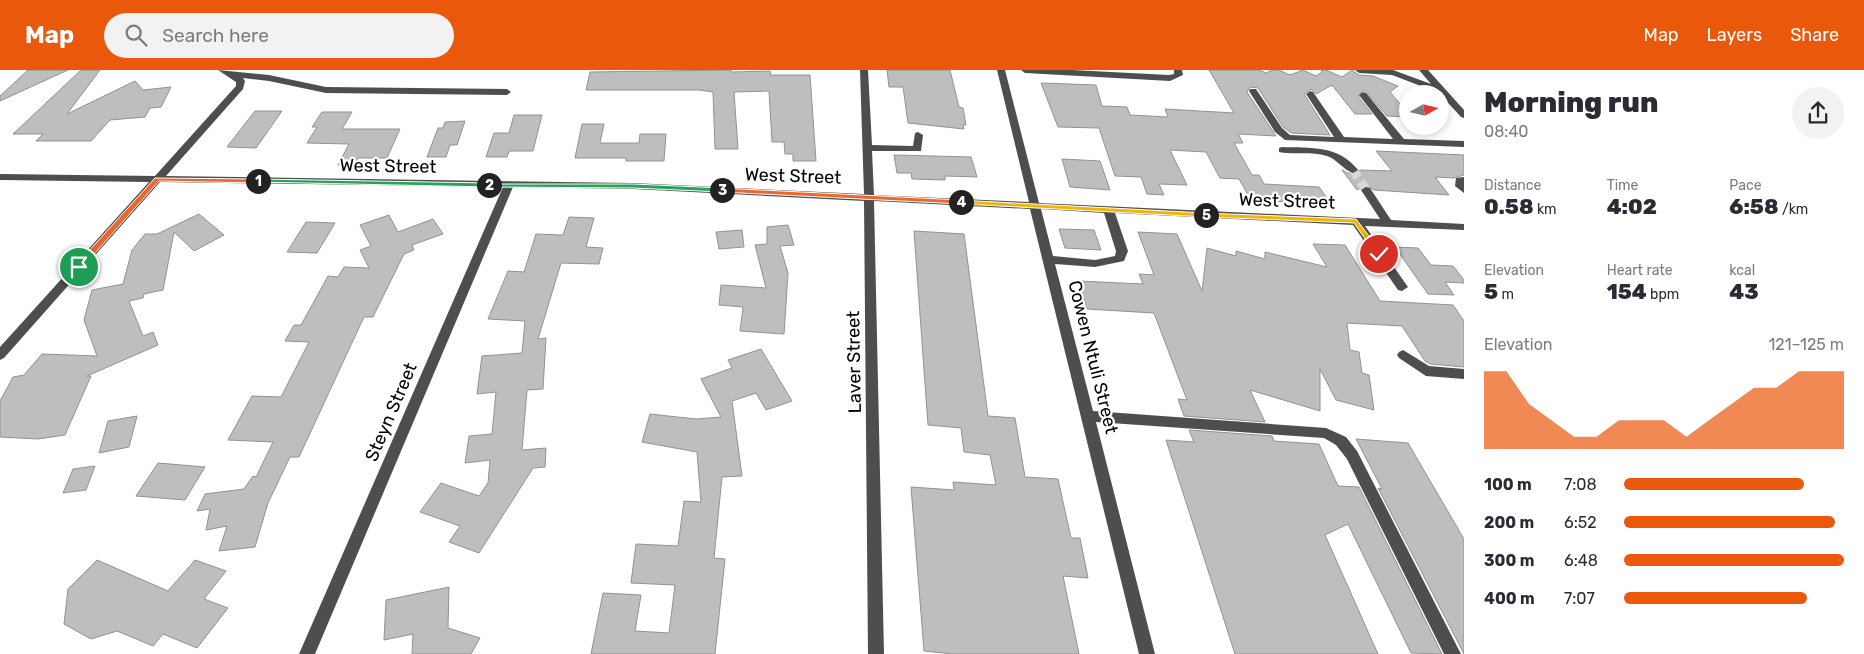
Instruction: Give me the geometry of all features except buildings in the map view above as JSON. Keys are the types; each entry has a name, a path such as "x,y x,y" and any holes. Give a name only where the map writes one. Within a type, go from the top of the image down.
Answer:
{"street":[{"path":"222,70 234,75 269,78 326,90 507,92"},
{"name":"Laver Street","path":"864,70 869,197 876,654"},
{"name":"Cowen Ntuli Street","path":"1001,70 1147,654"},
{"path":"1025,70 1170,78 1178,75 1178,70"},
{"path":"1359,70 1393,73 1425,85"},
{"path":"1423,70 1436,85"},
{"path":"0,355 240,88 241,81 234,75"},
{"path":"1253,92 1278,130 1288,138 1464,144"},
{"path":"1310,94 1341,140"},
{"path":"1363,95 1401,142"},
{"path":"1449,99 1464,115"},
{"path":"867,148 918,149 918,135"},
{"path":"1282,150 1325,152 1337,155 1344,159 1353,170"},
{"name":"West Street","path":"0,177 509,186 633,186 1109,211 1464,227"},
{"path":"1464,180 1460,180 1460,186 1464,190"},
{"name":"Steyn Street","path":"307,654 509,186"},
{"path":"1366,190 1388,223"},
{"path":"1050,260 1102,262 1114,261 1120,258 1122,251 1109,211"},
{"path":"1356,221 1402,287"},
{"path":"1403,355 1426,371 1464,374"},
{"path":"1088,416 1326,433 1341,441 1352,455 1453,654"}],"tunnel":[{"path":"1353,170 1366,190"}],"route":[{"path":"79,267 158,179 509,186 633,186 1109,211 1356,221 1379,254"}]}
